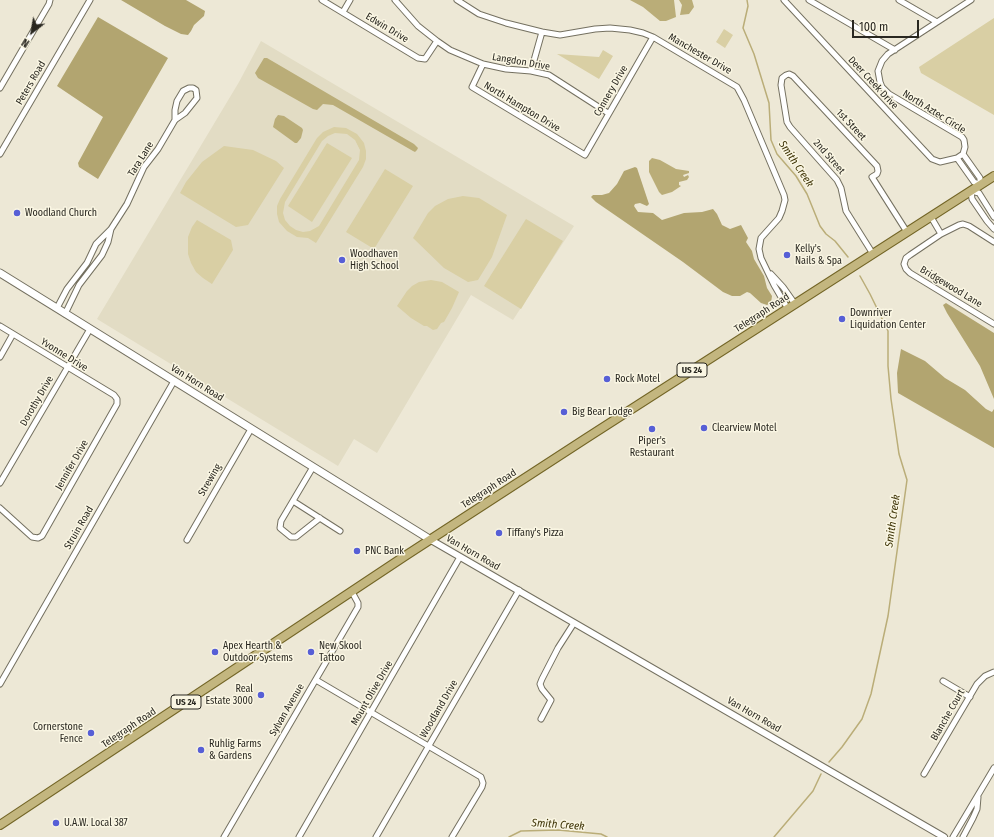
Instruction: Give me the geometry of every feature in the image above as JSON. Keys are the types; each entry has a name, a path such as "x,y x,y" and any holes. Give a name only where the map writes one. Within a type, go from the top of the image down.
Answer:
{"main road":[{"name":"Telegraph Road","path":"0,825 585,439 994,176"},
{"name":"Van Horn Road","path":"0,273 431,540"}],"street":[{"path":"0,88 50,0"},
{"name":"Peters Road","path":"0,154 90,0"},
{"name":"Edwin Drive","path":"322,0 418,58 425,59 437,41"},
{"path":"343,12 350,0"},
{"name":"Langdon Drive","path":"395,0 418,26 437,41 461,55 483,64 506,70 531,71 549,75 608,113"},
{"name":"Manchester Drive","path":"458,0 479,14 506,23 542,32 560,35 610,28 630,30 653,37 732,84 741,95 784,195 782,211 764,235 759,245 762,258 774,285 788,309"},
{"name":"Deer Creek Drive","path":"784,0 932,159 940,162 957,158 963,154"},
{"path":"809,0 895,50 971,0"},
{"path":"899,0 937,22"},
{"path":"531,71 542,32"},
{"name":"Connery Drive","path":"585,155 653,37"},
{"name":"North Aztec Circle","path":"895,50 885,57 880,65 878,76 882,87 889,94 962,137 966,145 963,154"},
{"name":"North Hampton Drive","path":"483,64 472,87 585,155"},
{"name":"1st Street","path":"787,117 781,85 782,78 789,74 793,76 877,166 877,174 872,177 907,232"},
{"name":"Tara Lane","path":"57,308 72,282 82,271 96,244 111,229 127,204 144,167 158,149 175,120 188,109 197,98 196,90 189,88 183,92 177,101 175,120"},
{"name":"2nd Street","path":"787,117 790,127 838,180 846,211 873,254"},
{"path":"957,158 974,182 980,185 980,178 963,154"},
{"path":"986,221 994,216 979,193 971,191 972,199 986,221 994,229"},
{"path":"931,217 941,234"},
{"name":"Bridgewood Lane","path":"994,242 969,226 963,224 955,226 941,234 906,258 904,264 910,273 994,324"},
{"name":"Tara Lane","path":"65,314 79,285 96,263 108,242 111,229"},
{"path":"89,259 96,263"},
{"name":"Manchester Drive","path":"769,272 784,288 795,304"},
{"path":"72,282 79,285"},
{"name":"Yvonne Drive","path":"0,326 114,395 117,400"},
{"name":"Dorothy Drive","path":"0,483 90,329"},
{"path":"0,357 13,334"},
{"name":"Struin Road","path":"0,684 174,381"},
{"name":"Jennifer Drive","path":"0,508 32,537 41,537 116,407 117,400"},
{"name":"Strewing","path":"187,540 251,429"},
{"path":"313,467 281,521 281,530 291,537 297,537 320,518"},
{"path":"293,501 340,531"},
{"name":"Van Horn Road","path":"431,540 944,837"},
{"name":"Mount Olive Drive","path":"299,837 460,557"},
{"name":"Woodland Drive","path":"376,837 519,590"},
{"name":"Sylvan Avenue","path":"225,836 358,607 358,603 352,592"},
{"path":"541,719 551,700 540,684 558,648 574,623"},
{"name":"Blanche Court","path":"924,774 981,679 994,672"},
{"path":"316,680 478,774 482,779 482,787 452,837"},
{"path":"943,681 970,697"},
{"path":"953,837 994,768"},
{"path":"963,837 975,814 978,796"}],"shaded area":[{"path":"121,0 186,0 205,11 204,16 194,25 188,35 181,34 165,26"},
{"path":"630,0 674,0 676,17 666,21 660,21 643,7"},
{"path":"679,0 692,0 694,7 689,14 680,15 682,5"},
{"path":"98,17 168,58 98,179 79,167 78,163 103,117 57,86"},
{"path":"994,18 994,115 921,73 919,67"},
{"path":"724,29 733,35 725,48 716,42"},
{"name":"Woodhaven High School","path":"261,41 574,226 513,320 471,295 377,453 354,439 338,466 97,319 239,82"},
{"path":"603,50 613,56 599,79 557,54 599,57"},
{"path":"264,58 267,58 414,144 418,148 417,150 415,152 413,151 333,105 323,104 317,110 313,109 258,78 255,73"},
{"path":"278,115 284,116 302,128 301,138 297,143 273,127 275,119"},
{"path":"334,127 346,128 357,134 364,143 366,159 363,167 316,243 308,238 297,237 287,231 279,222 277,206 317,138 323,132","holes":["335,133 347,134 355,140 360,150 359,160 319,226 310,231 303,232 296,230 285,220 283,213 285,202 322,141"]},
{"path":"327,143 352,158 312,222 288,206"},
{"path":"224,146 253,150 276,161 284,168 248,225 236,227 180,193 186,182 202,162"},
{"path":"652,158 660,160 676,169 689,171 689,173 683,175 684,177 688,175 689,177 687,180 679,182 679,185 681,186 672,192 662,195 649,172 649,161"},
{"path":"635,167 637,168 649,204 647,206 640,203 635,204 634,206 638,212 653,213 662,220 684,213 702,212 713,209 722,225 730,229 741,225 748,238 746,242 752,251 754,259 764,276 767,288 772,296 771,303 767,305 761,303 747,292 740,296 732,296 723,292 591,197 593,195 609,193 617,184 624,171"},
{"path":"385,169 413,186 374,249 346,232"},
{"path":"463,196 479,198 507,215 492,257 478,280 468,282 444,268 413,238 428,213 435,206 448,199"},
{"path":"526,219 563,241 521,309 484,286"},
{"path":"197,220 231,240 233,250 212,284 196,272 188,254 188,237"},
{"path":"431,280 442,282 459,292 444,322 441,323 437,329 433,330 411,318 397,306 412,286 419,282"},
{"path":"946,303 994,333 994,399 980,366 943,305"},
{"path":"901,349 925,361 945,378 965,390 986,409 992,412 994,409 994,448 898,393 897,373"}],"waterway":[{"name":"Smith Creek","path":"747,0 748,6 743,28 754,54 769,103 771,140 777,154 796,176 807,194 820,226 848,257"},
{"name":"Smith Creek","path":"829,762 862,719 871,694 888,616 907,480 899,454 891,399 888,366 888,331 860,276"},
{"name":"Smith Creek","path":"774,837 813,791 821,774"},
{"name":"Smith Creek","path":"509,837 521,831 558,830 601,834 607,837"}],"place":[{"name":"Woodland Church","path":"17,213"},
{"name":"Kelly's Nails & Spa","path":"787,255"},
{"name":"Woodhaven High School","path":"342,260"},
{"name":"Downriver Liquidation Center","path":"842,319"},
{"name":"Rock Motel","path":"607,379"},
{"name":"Big Bear Lodge","path":"564,412"},
{"name":"Clearview Motel","path":"704,428"},
{"name":"Piper's Restaurant","path":"652,429"},
{"name":"Tiffany's Pizza","path":"499,533"},
{"name":"PNC Bank","path":"357,551"},
{"name":"Apex Hearth & Outdoor Systems","path":"215,652"},
{"name":"New Skool Tattoo","path":"311,652"},
{"name":"Real Estate 3000","path":"261,695"},
{"name":"Cornerstone Fence","path":"91,733"},
{"name":"Ruhlig Farms & Gardens","path":"201,750"},
{"name":"U.A.W. Local 387","path":"56,823"}]}
